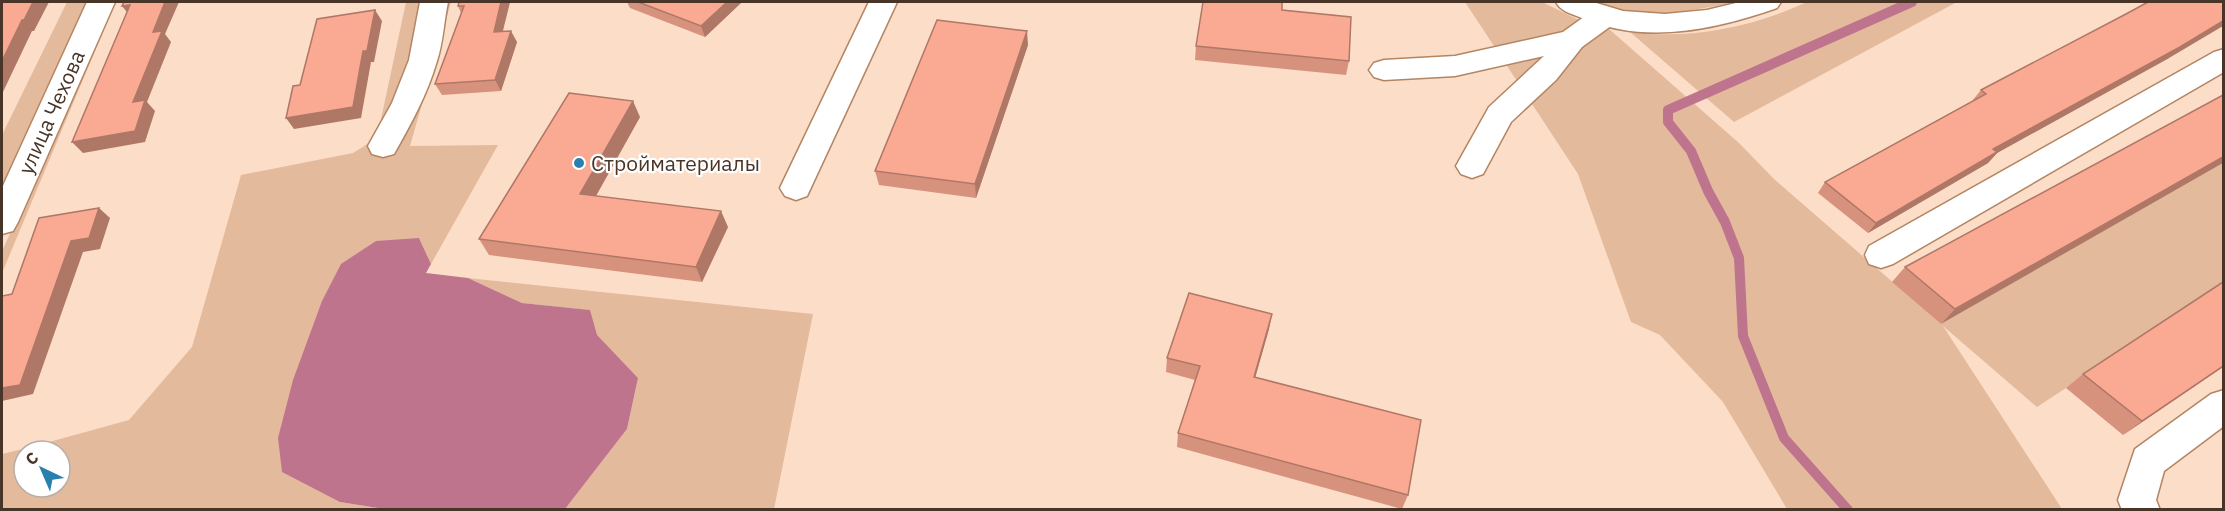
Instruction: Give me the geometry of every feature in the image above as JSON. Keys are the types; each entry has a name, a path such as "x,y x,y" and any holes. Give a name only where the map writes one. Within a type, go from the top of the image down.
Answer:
{"street":[{"name":"улица Чехова","path":"2,222 101,2"},
{"path":"383,146 408,103 423,60 434,2"},
{"path":"796,188 884,2"},
{"path":"1569,2 1605,16 1650,23 1692,22 1744,10 1767,2"},
{"path":"1472,166 1500,115 1546,73 1572,40 1605,16"},
{"path":"1384,70 1455,66 1572,40"},
{"path":"1881,255 2223,59"},
{"path":"2141,510 2137,500 2148,461 2223,405"}],"shaded area":[{"path":"67,2 90,2 2,194 2,135"},
{"path":"406,2 425,2 416,57 427,62 440,2 451,2 410,146 498,145 431,264 419,238 340,502 384,509 2,509 2,454 12,452 12,499 72,499 72,439 60,439 129,420 192,347 241,175 353,153 377,138"},
{"path":"1465,2 1542,2 1581,21 1609,29 1739,143 1775,180 1941,324 2223,163 2223,285 2037,407 1943,326 2062,509 1787,509 1723,402 1660,335 1631,322 1578,174"},
{"path":"1592,2 1735,2 1699,9 1645,13 1610,8"},
{"path":"1807,2 1957,2 1734,122 1630,32 1698,33 1743,25"},
{"path":"105,27 2,273 2,251"},
{"path":"419,238 431,264 426,273 468,278 522,303 590,310 597,335 638,378 627,429 565,509 384,509 340,502 282,472 278,438 293,380 322,301 341,264 376,241"},
{"path":"468,278 813,314 774,509 565,509 627,429 638,378 596,335 589,310 522,303"}],"building":[{"path":"2,2 33,2 2,61"},
{"path":"124,2 165,2 153,32 162,31 133,102 145,100 135,131 72,142 130,5 122,6"},
{"path":"459,2 501,2 494,32 511,31 495,80 435,84 464,6 458,6"},
{"path":"638,2 727,2 701,26"},
{"path":"1203,2 1282,2 1282,10 1351,17 1349,61 1196,46"},
{"path":"2148,2 2223,2 2223,21 2180,47 1993,149 1997,152 1876,223 1825,182 1986,94 1981,90"},
{"path":"375,10 367,51 363,51 353,107 286,118 293,86 300,85 317,19"},
{"path":"937,20 1027,31 975,184 875,171"},
{"name":"Стройматериалы","path":"569,93 633,101 580,194 721,211 696,267 479,239"},
{"path":"2223,95 2223,157 1955,309 1905,267"},
{"path":"99,208 89,238 71,241 20,385 2,388 2,296 12,294 39,218"},
{"path":"2223,282 2223,366 2142,421 2083,374"},
{"path":"1189,293 1272,314 1254,377 1421,420 1408,495 1178,433 1200,366 1167,358"}],"waterway":[{"path":"1848,510 1784,438 1743,336 1739,258 1725,222 1708,191 1691,151 1668,122 1668,110 1912,2"}],"place":[{"name":"Стройматериалы","path":"579,163"}]}
